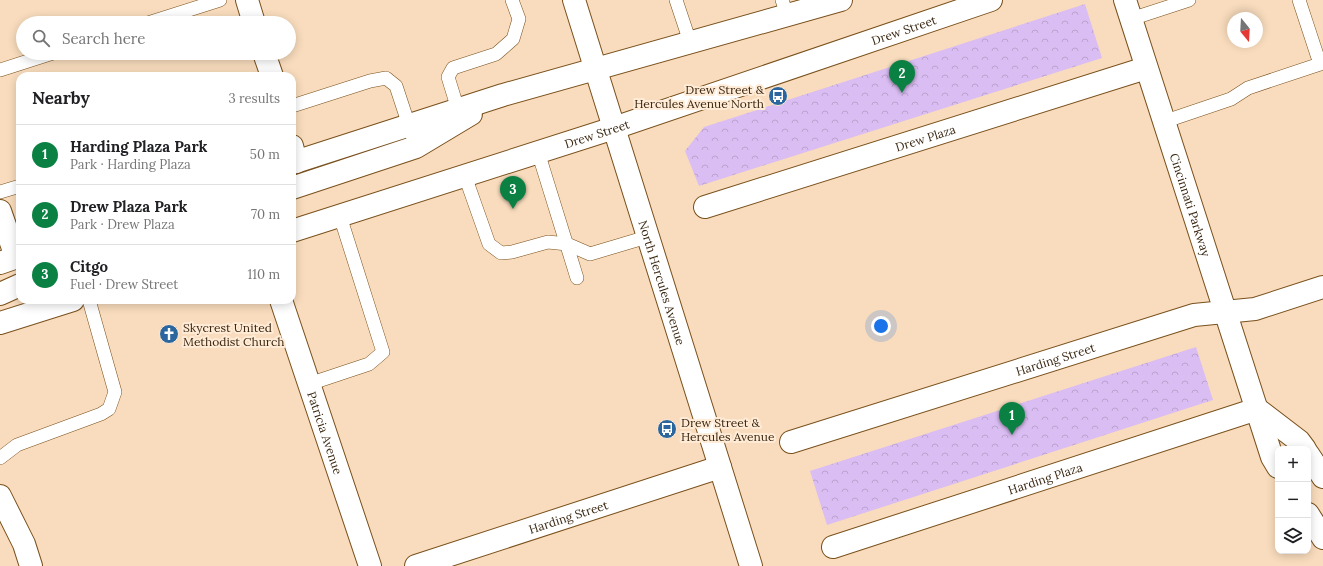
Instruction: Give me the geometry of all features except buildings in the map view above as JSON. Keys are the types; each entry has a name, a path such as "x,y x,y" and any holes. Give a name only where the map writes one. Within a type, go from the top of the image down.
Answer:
{"street":[{"path":"247,0 252,16"},
{"name":"North Hercules Avenue","path":"574,0 751,566"},
{"path":"296,187 416,147 460,115 503,95 690,42 785,8 840,0"},
{"name":"Drew Street","path":"296,230 614,128 991,0"},
{"name":"Cincinnati Parkway","path":"1128,10 1224,312 1272,457 1275,462"},
{"path":"266,60 271,72"},
{"name":"Drew Plaza","path":"705,207 1146,68"},
{"path":"296,162 410,125 460,115"},
{"path":"0,211 12,259"},
{"path":"0,294 16,287"},
{"name":"Harding Street","path":"790,442 1194,315 1255,309 1323,287"},
{"path":"2,324 61,304"},
{"name":"Patricia Avenue","path":"282,304 370,566"},
{"path":"1257,408 1299,440 1303,446"},
{"name":"Harding Plaza","path":"834,547 1257,408"},
{"path":"1311,459 1323,477"},
{"name":"Harding Street","path":"416,566 720,467"},
{"path":"0,496 24,544 31,566"},
{"path":"1310,518 1323,538"}],"lane":[{"path":"170,16 220,0"},
{"path":"460,115 448,77 453,68 496,54 513,39 519,19 512,0"},
{"path":"676,0 690,42"},
{"path":"1128,10 1189,0"},
{"path":"1164,122 1231,99 1248,88 1320,64 1299,0"},
{"path":"0,70 32,60"},
{"path":"296,105 370,80 386,78 396,86 416,147"},
{"path":"538,152 577,278"},
{"path":"465,176 489,244 501,253 512,252 548,242 567,244 590,254 647,237"},
{"path":"0,192 16,187"},
{"path":"309,384 369,364 383,352 340,216"},
{"path":"0,458 17,445 101,414 109,409 115,392 90,304"}],"green space":[{"path":"1085,4 1102,58 699,186 685,151 704,127"},
{"path":"1196,347 1213,400 827,525 810,471"}],"place":[{"name":"Drew Plaza Park","path":"902,93"},
{"name":"Drew Street & Hercules Avenue North","path":"778,96"},
{"name":"Citgo","path":"513,209"},
{"name":"Skycrest United Methodist Church","path":"169,334"},
{"name":"Drew Street & Hercules Avenue","path":"667,429"},
{"name":"Harding Plaza Park","path":"1012,435"}]}
